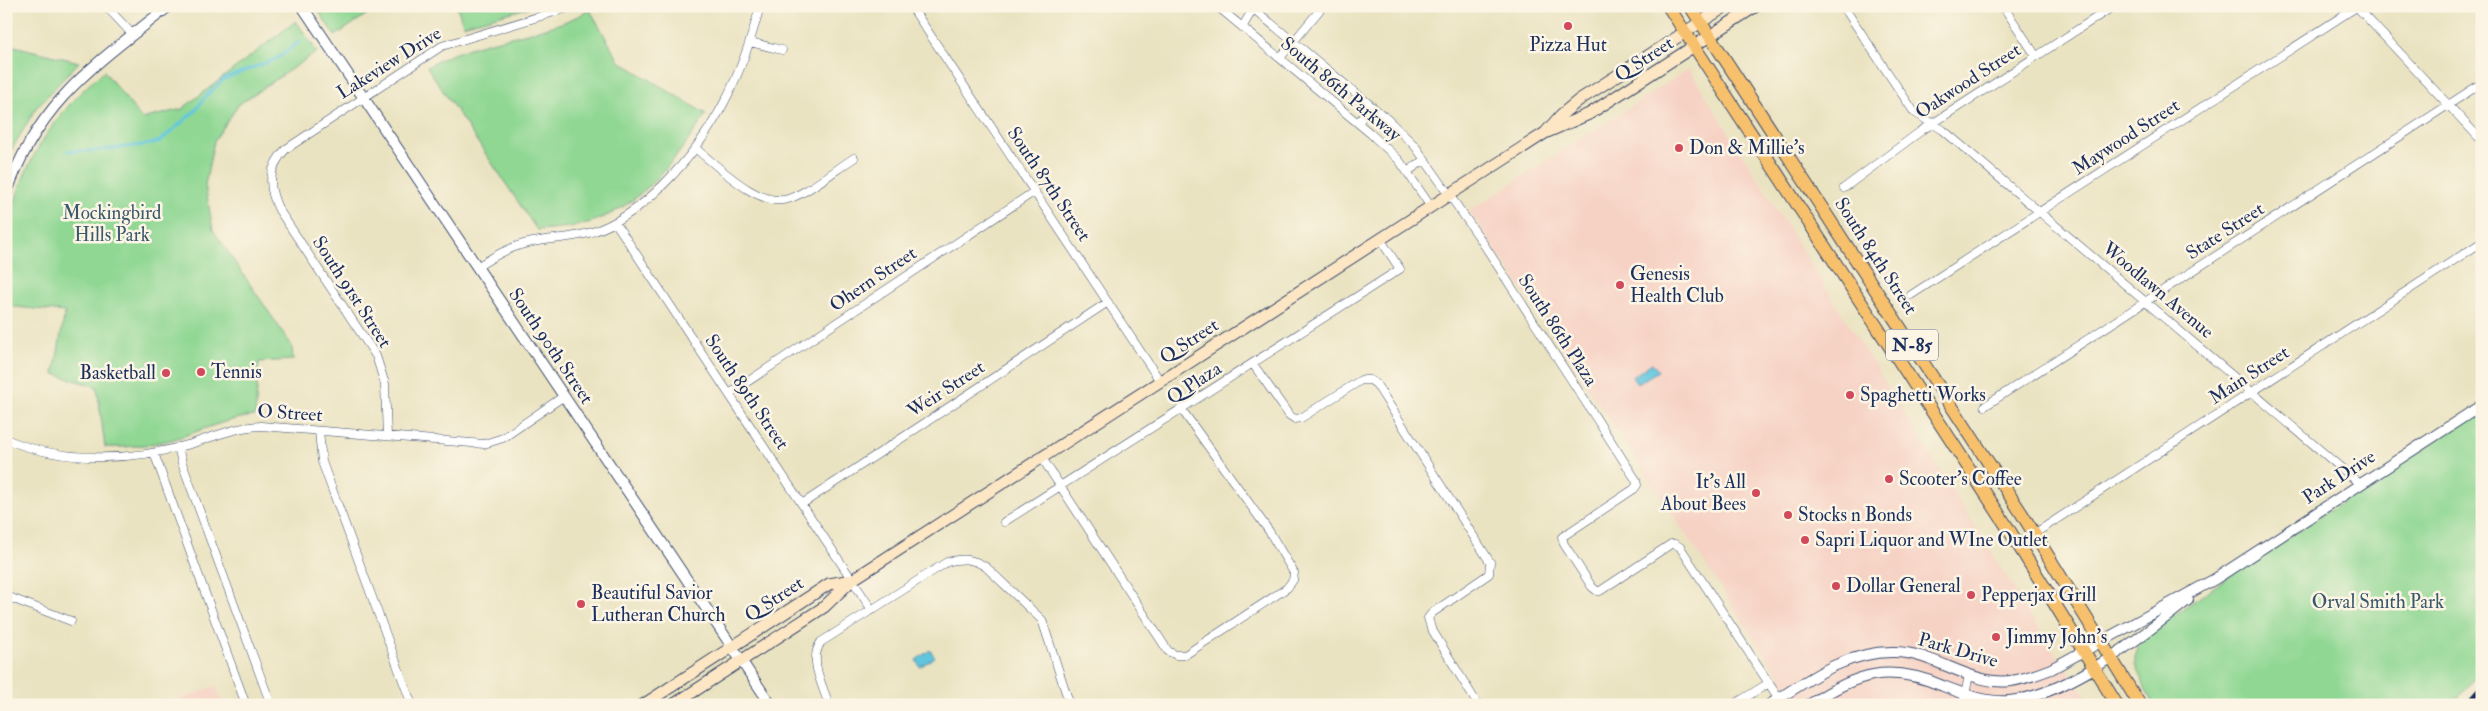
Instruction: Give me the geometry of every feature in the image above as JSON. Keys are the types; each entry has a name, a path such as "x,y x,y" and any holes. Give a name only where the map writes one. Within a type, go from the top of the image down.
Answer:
{"main road":[{"name":"South 84th Street","path":"1668,6 2006,524 2117,705"},
{"name":"South 84th Street","path":"1690,6 2034,534 2140,705"},
{"name":"Q Street","path":"1546,133 1561,115 1579,100 1726,6"},
{"name":"Q Street","path":"673,705 824,607 852,580 1449,194 1546,133 1589,114 1756,6"},
{"name":"Q Street","path":"643,705 829,584 852,580"}],"street":[{"path":"106,6 133,35"},
{"path":"6,195 26,146 49,111 84,73 169,6"},
{"name":"South 90th Street","path":"302,6 770,705"},
{"name":"Lakeview Drive","path":"271,172 274,163 286,149 442,46 574,6"},
{"path":"477,267 517,246 584,234 614,222 643,203 696,150 728,97 750,42 760,6"},
{"name":"South 87th Street","path":"911,6 1160,381"},
{"name":"South 86th Parkway","path":"1218,6 1358,123 1399,160 1431,206"},
{"path":"1280,58 1323,6"},
{"name":"Woodlawn Avenue","path":"1843,6 1914,112 1944,130 2360,484"},
{"path":"2003,6 2036,56"},
{"name":"Oakwood Street","path":"1844,188 1932,124 2114,6"},
{"path":"2357,6 2482,141"},
{"name":"Maywood Street","path":"1911,295 2357,6"},
{"path":"1243,26 1251,8"},
{"name":"South 86th Parkway","path":"1251,8 1371,106 1415,146 1449,194"},
{"path":"750,42 782,50"},
{"name":"State Street","path":"1985,406 2482,83"},
{"path":"1358,123 1371,106"},
{"path":"696,150 758,196 772,200 795,196 854,158"},
{"path":"1406,172 1424,160"},
{"name":"South 91st Street","path":"271,172 271,190 279,210 376,356 385,384 387,436"},
{"name":"Ohern Street","path":"729,394 1035,191"},
{"name":"South 86th Plaza","path":"1449,194 1636,480 1637,485 1562,537 1569,551 1598,591 1671,544 1675,544 1686,555 1768,683"},
{"name":"South 89th Street","path":"614,222 872,610"},
{"name":"Q Plaza","path":"1004,522 1400,269 1380,239"},
{"name":"Main Street","path":"2034,534 2482,242"},
{"name":"Weir Street","path":"802,504 1108,302"},
{"path":"1253,364 1289,415 1294,419 1301,418 1361,380 1370,380 1376,384 1490,562 1491,570 1484,578 1432,613 1428,618 1430,628 1478,705"},
{"name":"O Street","path":"6,439 65,454 132,456 178,447 244,427 484,444 503,438 564,396"},
{"name":"Park Drive","path":"1769,705 1781,702 1833,665 1856,657 1880,653 1918,654 1969,675 1996,681 2019,680 2051,669 2215,579 2482,405"},
{"path":"1042,458 1168,650 1176,655 1185,655 1287,588 1293,580 1292,568 1182,410"},
{"path":"319,431 322,462 412,705"},
{"path":"178,447 182,463 272,705"},
{"path":"154,453 246,705"},
{"path":"828,705 818,670 816,649 821,642 947,562 963,558 977,561 1042,620 1070,705"},
{"name":"Park Drive","path":"1809,705 1849,681 1883,672 1906,673 1964,694 1996,701 2021,699 2055,688 2093,667 2161,621 2215,579"},
{"path":"6,596 70,621"},
{"path":"1964,705 1964,694 1969,675"},
{"path":"1733,705 1768,683 1781,702"}],"shaded area":[{"path":"1689,69 2050,646 2093,705 1798,705 1626,444 1469,211"},
{"path":"216,686 224,705 164,705"}],"green space":[{"path":"315,6 379,6 335,36"},
{"path":"457,6 535,6 463,25"},
{"path":"590,10 619,61 706,114 672,162 644,191 628,203 594,221 580,225 537,230 427,67 466,49 550,27"},
{"name":"Mockingbird Hills Park","path":"296,21 317,52 239,104 214,141 205,185 213,230 292,346 293,360 259,362 255,416 224,422 157,443 105,447 97,387 54,374 65,312 6,306 6,258 9,230 14,206 30,162 55,122 70,104 104,71 142,119 182,109"},
{"path":"6,44 79,62 36,108 6,159"},
{"name":"Orval Smith Park","path":"2482,411 2482,669 2452,705 2153,705 2135,665 2135,657 2142,638 2238,570"}],"water":[{"path":"1652,363 1658,371 1637,384 1632,377"},
{"path":"930,650 935,657 920,667 916,660"}],"waterway":[{"path":"68,151 92,151 151,144 160,141 195,111 205,97 224,79 278,58 300,41"}],"railway":[{"path":"2467,705 2482,688"}],"place":[{"name":"Pizza Hut","path":"1568,26"},
{"name":"Don & Millie's","path":"1679,148"},
{"name":"Genesis Health Club","path":"1620,285"},
{"name":"Tennis","path":"201,372"},
{"name":"Basketball","path":"166,373"},
{"name":"Spaghetti Works","path":"1850,395"},
{"name":"Scooter's Coffee","path":"1889,479"},
{"name":"It's All About Bees","path":"1756,493"},
{"name":"Stocks n Bonds","path":"1788,515"},
{"name":"Sapri Liquor and WIne Outlet","path":"1805,540"},
{"name":"Dollar General","path":"1836,586"},
{"name":"Pepperjax Grill","path":"1971,595"},
{"name":"Beautiful Savior Lutheran Church","path":"581,604"},
{"name":"Jimmy John's","path":"1996,637"}]}
